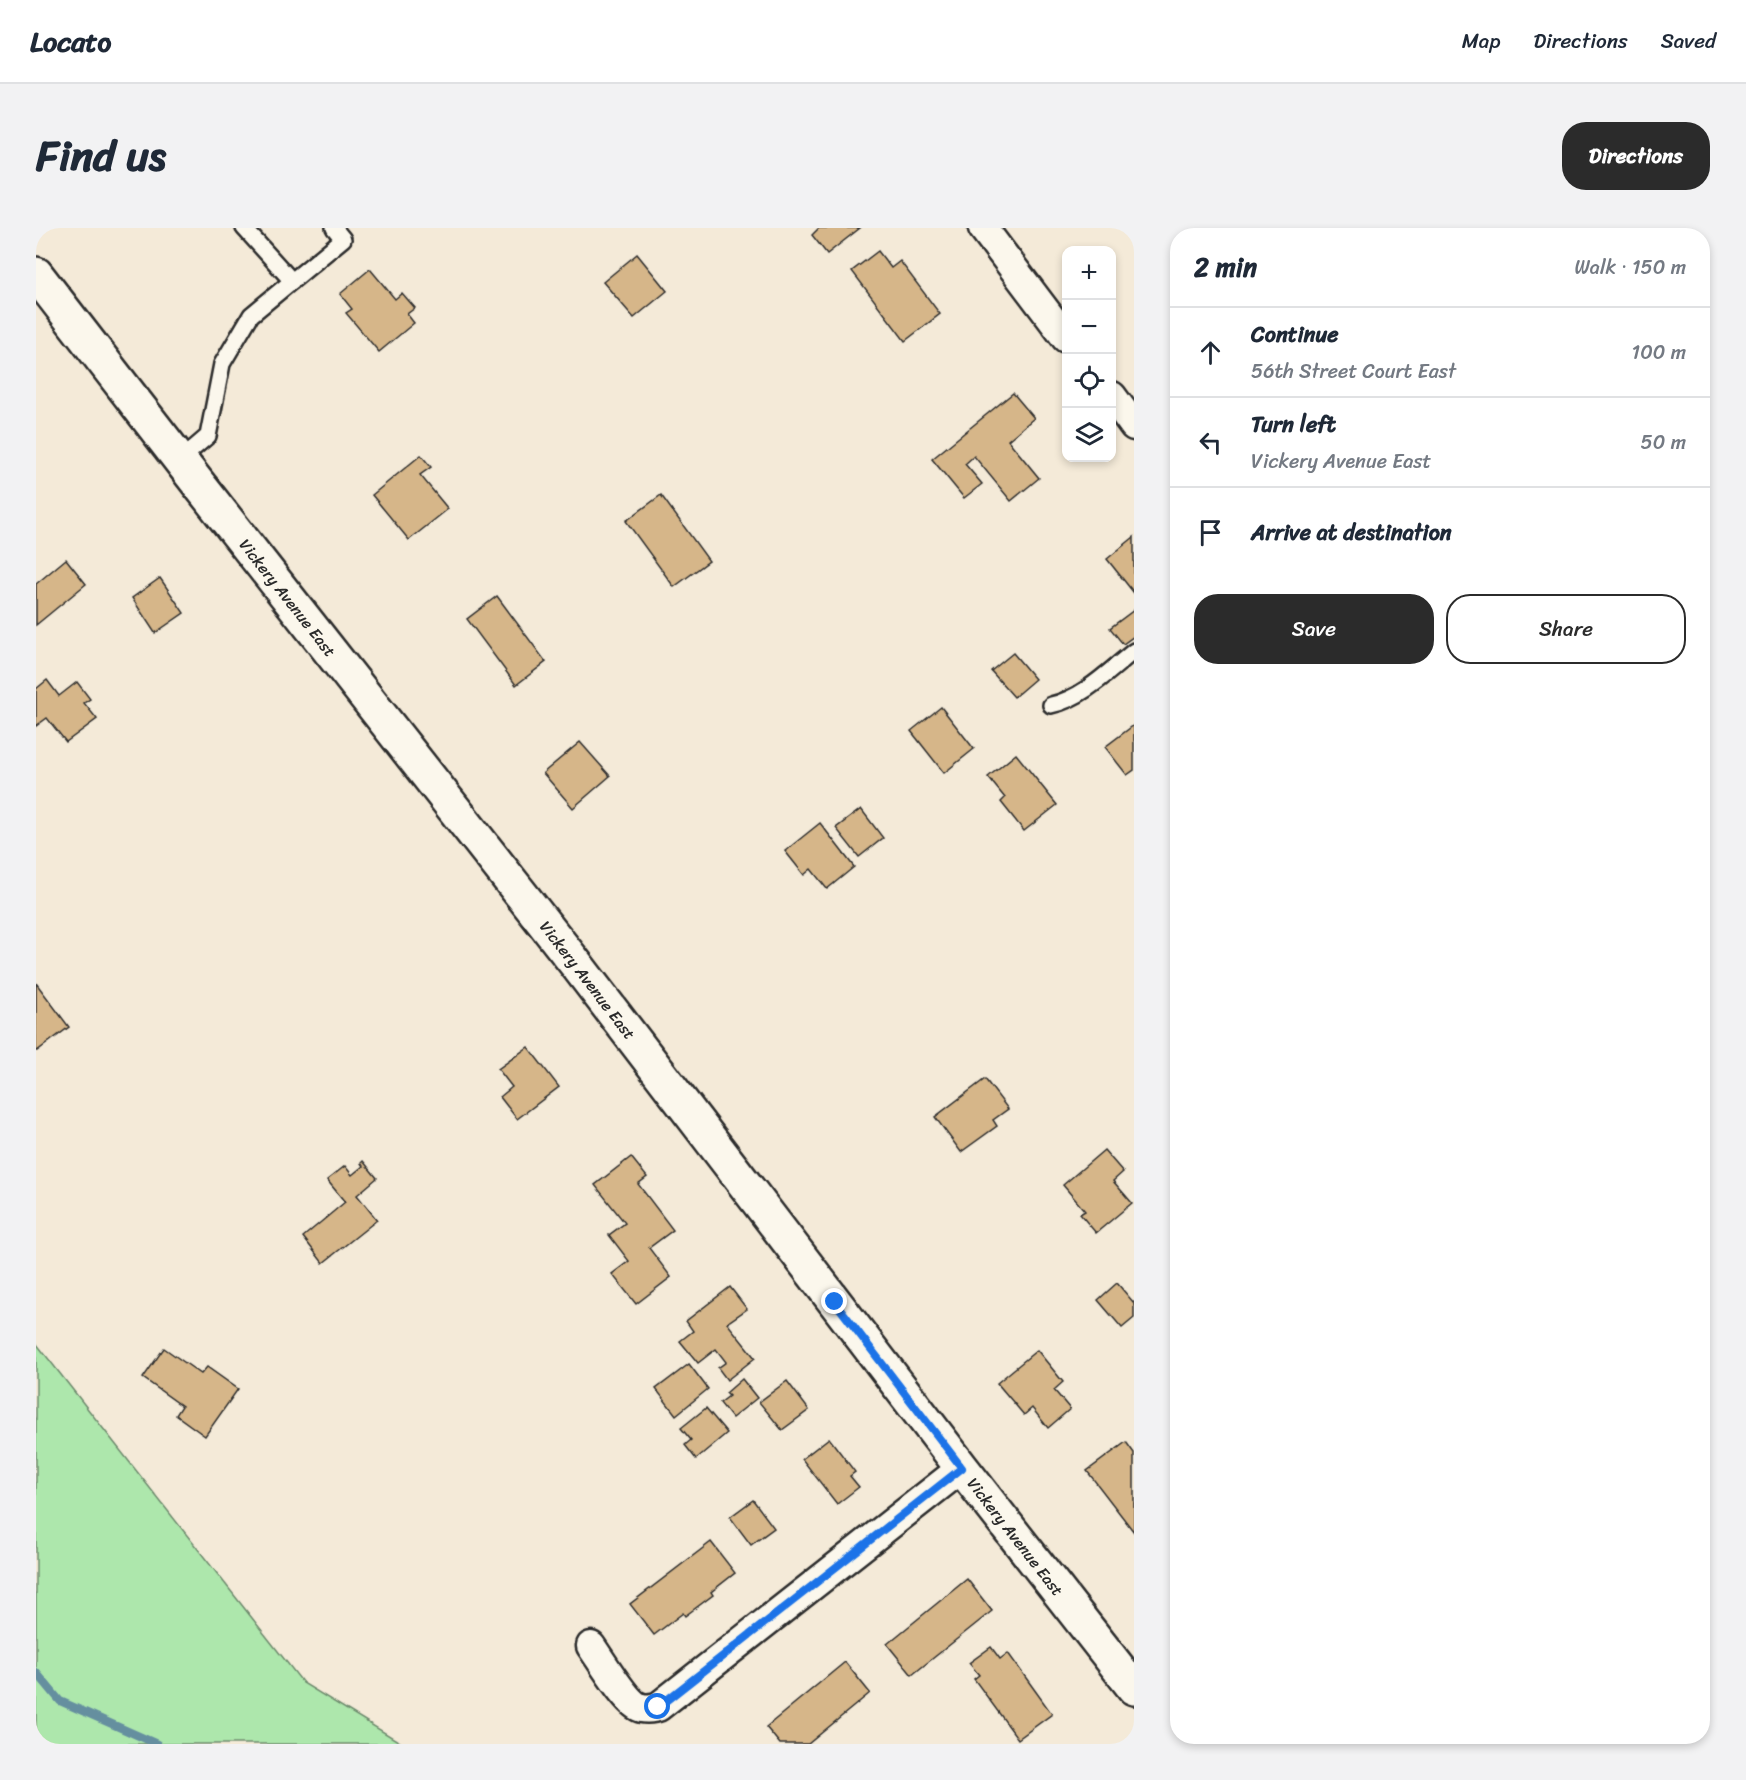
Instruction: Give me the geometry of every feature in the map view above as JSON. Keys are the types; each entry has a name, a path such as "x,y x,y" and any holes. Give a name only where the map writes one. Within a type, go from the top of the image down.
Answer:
{"street":[{"path":"983,228 1062,333"},
{"name":"Vickery Avenue East","path":"36,274 576,964 962,1468 1134,1688"},
{"path":"1116,401 1134,426"},
{"path":"591,1646 629,1700 639,1707 648,1709 658,1707 962,1468"}],"lane":[{"path":"244,228 292,281"},
{"path":"180,460 208,436 222,364 251,315 343,239 334,228"},
{"path":"1051,705 1065,702 1086,689 1134,651"}],"green space":[{"path":"36,1343 303,1683 403,1744 36,1744"}],"building":[{"path":"819,228 860,228 827,254 812,235"},
{"path":"878,251 891,268 900,261 940,314 905,341 852,271"},
{"path":"637,254 667,291 634,318 603,282"},
{"path":"370,269 395,299 402,293 415,308 407,314 414,323 379,352 346,313 352,309 340,294"},
{"path":"1013,393 1034,418 1008,440 1039,478 1011,501 974,456 965,464 982,484 964,498 932,459"},
{"path":"421,455 431,467 420,475 448,509 409,540 372,495"},
{"path":"661,495 709,561 674,587 626,521"},
{"path":"1134,537 1134,593 1107,559"},
{"path":"66,559 86,584 36,625 36,584"},
{"path":"160,578 184,613 155,633 132,598"},
{"path":"497,596 546,662 516,685 467,619"},
{"path":"1134,610 1134,636 1123,644 1110,628"},
{"path":"1013,653 1035,679 1014,697 991,671"},
{"path":"47,680 59,696 77,682 90,699 84,703 97,719 66,742 47,718 36,726 36,689"},
{"path":"941,707 974,749 944,773 911,731"},
{"path":"1134,725 1134,770 1127,775 1105,747"},
{"path":"580,742 610,776 573,808 543,773"},
{"path":"1016,754 1057,805 1024,831 1001,802 1005,798 988,777"},
{"path":"861,809 883,838 859,857 836,828"},
{"path":"820,823 854,867 827,889 811,869 804,875 785,851"},
{"path":"36,983 69,1027 37,1051 36,1051"},
{"path":"528,1047 559,1087 517,1119 500,1097 512,1087 498,1069"},
{"path":"985,1079 1008,1109 993,1120 997,1126 961,1152 935,1117"},
{"path":"1104,1150 1123,1172 1113,1181 1132,1203 1096,1233 1080,1214 1085,1211 1063,1185"},
{"path":"631,1157 647,1177 638,1184 673,1230 649,1248 671,1277 636,1304 612,1274 629,1261 609,1235 625,1223 595,1185"},
{"path":"363,1161 377,1178 357,1195 377,1220 323,1263 303,1237 345,1202 327,1180 345,1166 352,1175 363,1166 361,1163"},
{"path":"1117,1283 1134,1303 1134,1318 1122,1328 1098,1300"},
{"path":"730,1287 747,1309 727,1323 755,1358 727,1380 718,1368 726,1362 716,1349 698,1363 680,1341 693,1331 686,1321"},
{"path":"164,1348 201,1374 207,1367 238,1389 205,1436 176,1415 182,1406 143,1378"},
{"path":"1037,1350 1063,1382 1054,1390 1070,1409 1048,1428 1032,1408 1024,1415 997,1383"},
{"path":"689,1364 708,1389 676,1415 656,1389"},
{"path":"742,1379 757,1398 732,1418 720,1403 729,1396 726,1393"},
{"path":"787,1381 809,1410 782,1430 759,1402"},
{"path":"706,1408 727,1433 696,1459 685,1445 691,1440 681,1428"},
{"path":"829,1438 855,1472 850,1476 859,1487 837,1504 802,1459"},
{"path":"1126,1442 1134,1453 1134,1532 1087,1471"},
{"path":"753,1500 774,1528 751,1545 730,1517"},
{"path":"711,1542 735,1573 711,1592 713,1595 685,1616 683,1613 654,1635 630,1604"},
{"path":"967,1579 992,1611 912,1675 887,1644"},
{"path":"991,1647 1000,1659 1008,1653 1052,1714 1018,1739 974,1679 979,1675 969,1663"},
{"path":"845,1662 870,1693 808,1744 780,1744 766,1727"}],"waterway":[{"path":"36,1672 60,1701 157,1744"}],"route":[{"path":"658,1707 962,1468 835,1302"}]}
